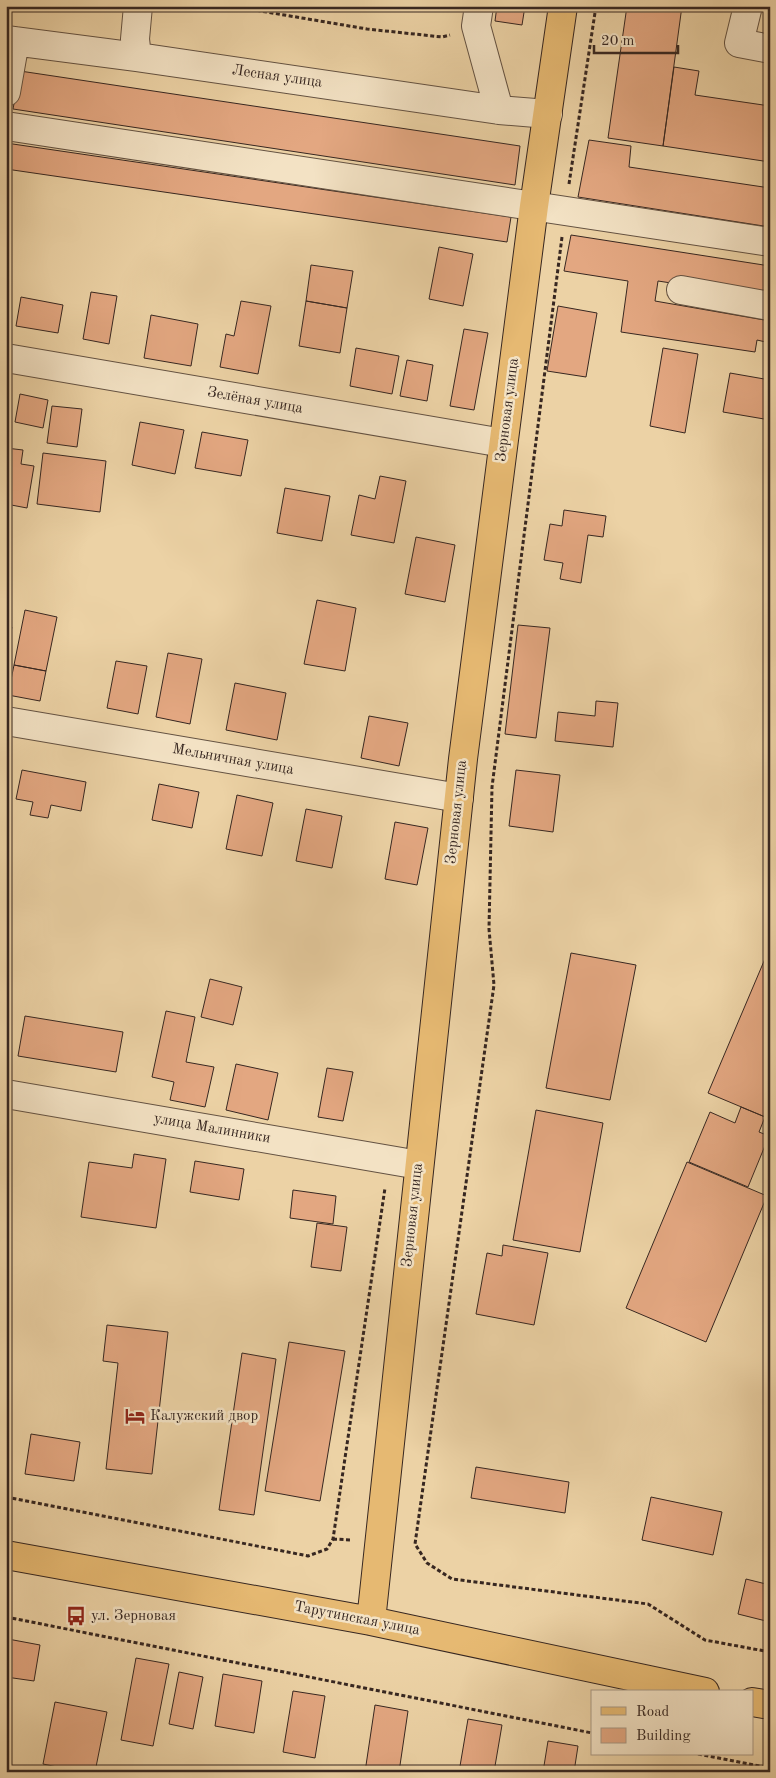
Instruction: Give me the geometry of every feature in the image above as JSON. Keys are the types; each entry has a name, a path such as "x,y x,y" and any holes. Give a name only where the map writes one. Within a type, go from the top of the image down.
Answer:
{"main road":[{"name":"Зерновая улица","path":"371,1621 463,758 534,206 563,6"},
{"name":"Тарутинская улица","path":"6,1555 371,1621 696,1690"},
{"path":"754,1702 770,1706"}],"street":[{"path":"137,57 135,39 138,6"},
{"path":"748,6 739,43 770,50"},
{"path":"477,16 499,110"},
{"path":"6,92 11,41"},
{"name":"Лесная улица","path":"11,41 137,57 499,110 548,114"},
{"path":"6,126 770,242"},
{"path":"681,290 770,306"},
{"name":"Зелёная улица","path":"6,358 503,443"},
{"name":"Мельничная улица","path":"6,721 459,798"},
{"name":"улица Малинники","path":"6,1094 419,1165"}],"path":[{"path":"230,6 367,29 442,37 477,16"},
{"path":"596,6 565,211 492,787 489,929 494,985 415,1544 427,1563 452,1579 648,1604 705,1640 770,1652"},
{"path":"6,1497 308,1556 327,1550 333,1539 389,1160"},
{"path":"6,1617 591,1733"},
{"path":"708,1756 770,1768"}],"building":[{"path":"433,6 464,6 463,11"},
{"path":"497,6 525,6 522,25 495,21"},
{"path":"627,6 682,6 663,146 608,138"},
{"path":"674,67 699,71 695,95 770,106 770,162 663,146"},
{"path":"20,71 520,146 515,185 13,109"},
{"path":"589,140 631,146 629,167 770,188 770,227 578,197"},
{"path":"6,143 511,217 507,242 6,169"},
{"path":"571,235 770,266 770,298 658,281 655,301 770,321 770,343 757,340 755,352 621,332 628,281 564,271"},
{"path":"439,247 473,254 463,306 429,299"},
{"path":"311,265 353,271 347,308 306,301"},
{"path":"91,292 117,296 109,344 83,339"},
{"path":"21,297 63,305 58,333 16,326"},
{"path":"241,301 271,306 258,374 220,367 226,334 234,336"},
{"path":"306,301 347,308 340,353 299,346"},
{"path":"558,306 597,313 586,377 547,371"},
{"path":"151,315 198,324 191,366 144,358"},
{"path":"464,329 488,333 474,410 450,406"},
{"path":"356,348 399,356 392,394 350,386"},
{"path":"663,348 698,354 685,433 650,426"},
{"path":"407,360 433,365 427,401 400,396"},
{"path":"730,373 770,380 770,420 723,412"},
{"path":"20,394 48,400 43,428 15,422"},
{"path":"52,406 82,409 77,447 47,443"},
{"path":"140,422 184,430 175,474 132,465"},
{"path":"202,432 248,440 241,476 195,468"},
{"path":"6,448 23,450 21,464 34,466 27,508 6,504"},
{"path":"43,453 106,461 100,512 37,504"},
{"path":"380,476 406,481 394,543 351,535 359,495 375,499"},
{"path":"285,488 330,496 322,541 277,533"},
{"path":"564,510 606,516 603,537 588,535 581,583 560,579 563,563 544,560 550,524 562,526"},
{"path":"416,537 455,545 445,602 405,594"},
{"path":"317,600 356,608 345,671 304,664"},
{"path":"25,610 57,617 46,671 14,665"},
{"path":"518,625 550,628 536,738 505,734"},
{"path":"6,626 12,627 6,657"},
{"path":"168,653 202,659 190,724 156,717"},
{"path":"116,661 147,666 138,714 107,708"},
{"path":"14,665 46,671 40,701 8,695"},
{"path":"235,683 286,693 277,740 226,730"},
{"path":"596,701 618,703 613,747 555,741 558,712 595,716"},
{"path":"369,716 408,723 399,766 361,758"},
{"path":"22,770 86,782 81,811 51,805 48,818 30,815 33,802 16,799"},
{"path":"516,770 560,775 553,832 509,826"},
{"path":"159,784 199,792 192,828 152,820"},
{"path":"237,795 273,803 262,856 226,849"},
{"path":"306,809 342,816 332,868 296,861"},
{"path":"395,822 428,828 417,885 385,879"},
{"path":"770,947 770,1119 708,1093"},
{"path":"571,953 636,965 610,1100 546,1088"},
{"path":"210,979 242,987 233,1025 201,1017"},
{"path":"166,1011 195,1017 186,1062 214,1067 205,1107 170,1100 174,1082 152,1077"},
{"path":"25,1016 123,1032 116,1072 18,1056"},
{"path":"236,1064 278,1073 268,1120 226,1110"},
{"path":"327,1068 353,1072 343,1121 318,1117"},
{"path":"741,1107 765,1117 759,1132 769,1136 748,1187 689,1162 710,1112 735,1123"},
{"path":"536,1110 603,1123 580,1252 513,1240"},
{"path":"134,1154 166,1159 156,1228 81,1217 89,1162 132,1168"},
{"path":"195,1161 244,1169 239,1200 190,1192"},
{"path":"687,1162 767,1196 706,1342 626,1308"},
{"path":"293,1190 336,1196 333,1224 290,1218"},
{"path":"317,1223 347,1227 341,1271 311,1267"},
{"path":"503,1245 548,1253 534,1325 476,1314 487,1253 502,1256"},
{"name":"Калужский двор","path":"107,1325 168,1332 152,1474 106,1469 118,1363 103,1361"},
{"path":"289,1342 345,1351 320,1501 265,1491"},
{"path":"242,1353 276,1359 254,1515 219,1510"},
{"path":"31,1434 80,1442 74,1481 25,1474"},
{"path":"476,1467 569,1482 565,1513 471,1498"},
{"path":"651,1497 722,1512 713,1555 642,1540"},
{"path":"746,1579 770,1585 770,1622 738,1614"},
{"path":"8,1639 40,1645 34,1681 6,1677"},
{"path":"136,1658 169,1664 153,1746 121,1740"},
{"path":"179,1672 203,1677 193,1729 169,1724"},
{"path":"223,1674 262,1681 254,1733 215,1726"},
{"path":"293,1691 325,1696 315,1758 283,1752"},
{"path":"55,1702 107,1712 95,1772 81,1772 43,1764"},
{"path":"375,1705 408,1711 399,1772 365,1772"},
{"path":"468,1719 502,1725 494,1772 459,1772"},
{"path":"548,1741 578,1746 574,1772 543,1772"}],"place":[{"name":"Калужский двор","path":"135,1416"},
{"name":"ул. Зерновая","path":"76,1616"}]}
